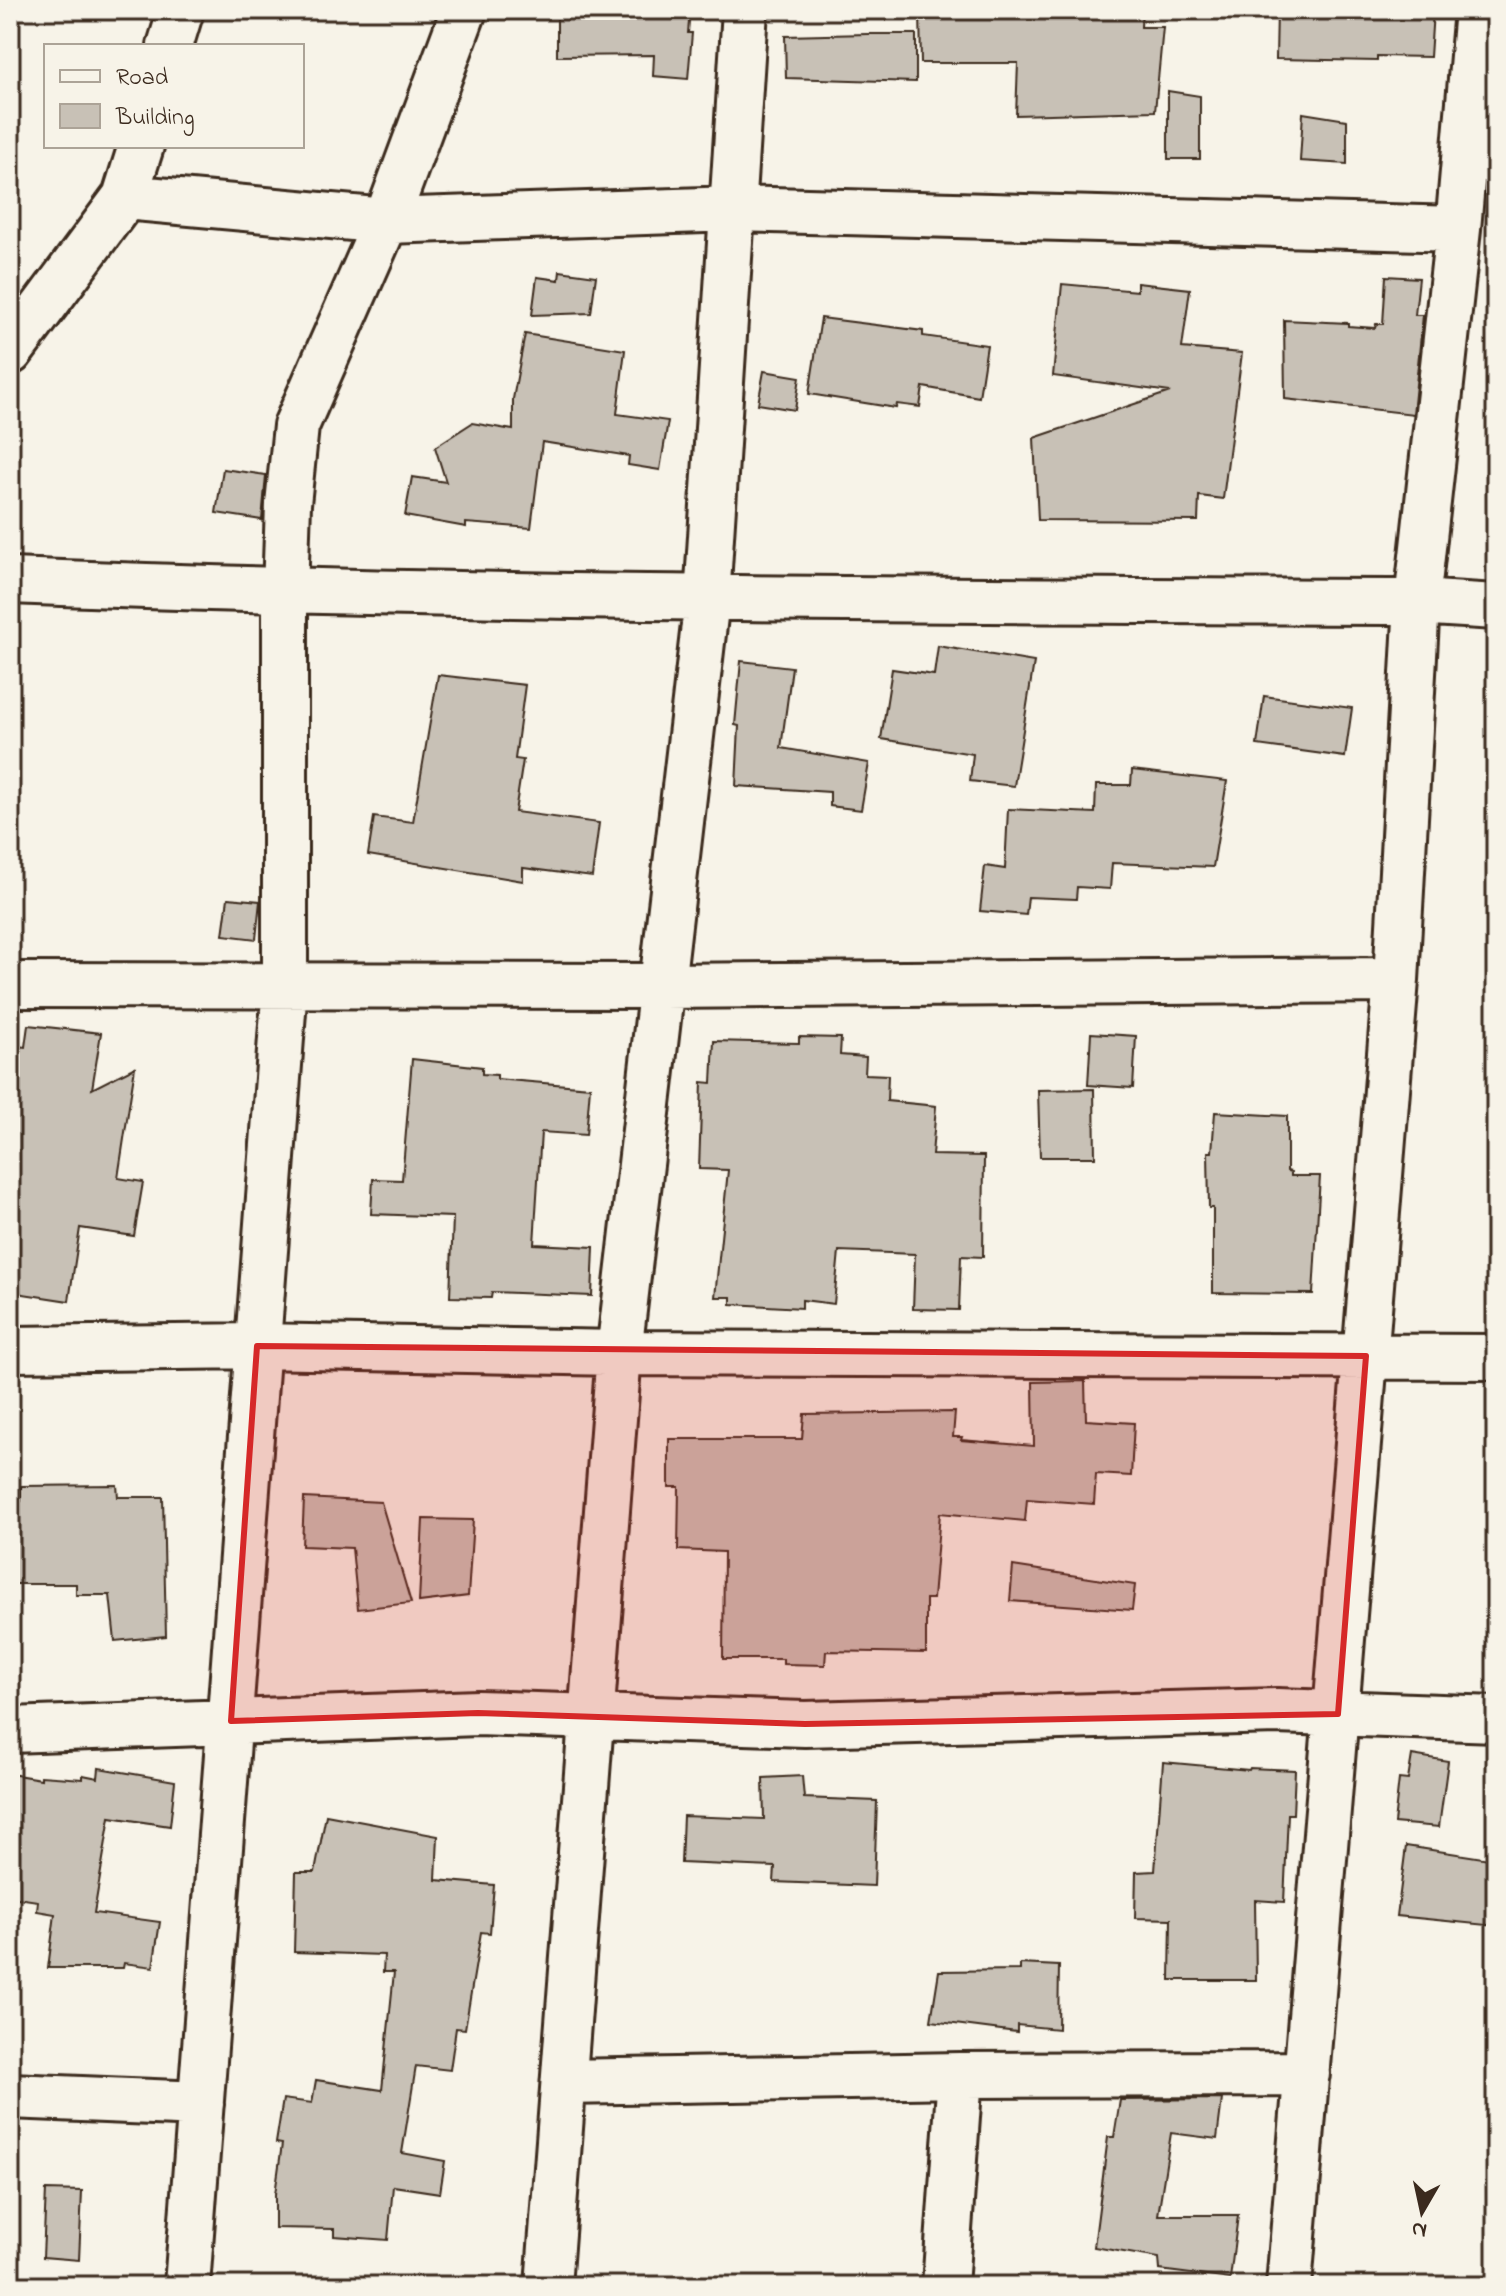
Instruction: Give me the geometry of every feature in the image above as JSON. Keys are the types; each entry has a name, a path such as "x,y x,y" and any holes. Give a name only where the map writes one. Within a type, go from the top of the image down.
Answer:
{"street":[{"path":"171,44 181,10"},
{"path":"187,2286 285,985 285,592 288,504 296,426 386,221 464,10"},
{"path":"548,2286 619,1353 707,599 745,10"},
{"path":"1289,2286 1396,980 1417,602 1458,229 1477,10"},
{"path":"10,352 125,197 140,148"},
{"path":"125,197 386,221 734,209 1458,229"},
{"path":"10,581 285,592 707,599 1417,602 1496,607"},
{"path":"10,985 663,986 1396,980"},
{"path":"10,1349 257,1346 619,1353 1496,1357"},
{"path":"10,1730 478,1713 805,1724 1277,1711 1496,1719"},
{"path":"565,2082 960,2075 1307,2074"},
{"path":"945,2286 960,2075"},
{"path":"10,2096 201,2104"}],"highlighted area":[{"path":"257,1346 1366,1356 1338,1714 805,1724 478,1713 231,1721"}],"building":[{"path":"557,10 690,10 688,33 692,33 688,79 653,76 654,55 557,56"},
{"path":"920,10 1142,10 1141,27 1163,27 1155,111 1016,115 1018,63 921,63"},
{"path":"1277,10 1433,11 1430,57 1377,56 1377,61 1276,59"},
{"path":"916,34 916,82 786,78 785,36"},
{"path":"1168,91 1200,96 1200,159 1168,159"},
{"path":"1303,113 1347,120 1347,164 1300,161"},
{"path":"560,271 596,276 591,313 532,315 537,277 559,280"},
{"path":"1386,276 1419,278 1415,315 1423,315 1413,414 1285,399 1284,320 1348,323 1348,326 1375,328 1376,324 1383,324"},
{"path":"1137,283 1190,289 1182,348 1242,353 1223,499 1199,496 1198,521 1038,520 1034,438 1170,392 1053,376 1062,284 1137,291"},
{"path":"821,318 923,331 923,336 987,345 979,397 923,387 920,407 897,404 896,408 809,394"},
{"path":"525,334 625,350 617,414 668,421 660,470 628,465 629,456 542,442 531,528 466,523 466,527 405,516 412,477 446,482 435,447 472,423 513,430 513,399"},
{"path":"764,371 800,377 795,410 758,404"},
{"path":"223,469 266,475 262,520 216,513"},
{"path":"938,646 1034,662 1014,786 970,781 973,754 881,739 892,669 934,675"},
{"path":"741,661 792,667 781,748 869,763 861,810 830,806 830,792 736,786 739,726 735,725"},
{"path":"438,675 525,685 515,759 523,760 515,812 599,823 592,877 523,868 523,881 368,855 374,817 413,822"},
{"path":"1264,696 1352,708 1345,757 1257,745"},
{"path":"1132,770 1227,781 1213,867 1112,863 1110,889 1077,887 1076,899 1028,897 1026,915 980,911 985,866 1005,869 1008,809 1095,813 1096,785 1131,785"},
{"path":"228,898 260,901 256,939 223,935"},
{"path":"28,1025 101,1033 92,1089 135,1067 118,1178 143,1182 134,1236 80,1228 69,1301 10,1292 10,1133 13,1112 10,1112 10,1045 25,1047"},
{"path":"1091,1033 1136,1036 1133,1088 1088,1085"},
{"path":"799,1037 841,1038 840,1055 866,1057 865,1074 888,1075 887,1101 936,1106 932,1155 984,1156 983,1257 961,1256 959,1310 913,1309 915,1254 839,1251 834,1304 802,1300 802,1308 731,1304 731,1297 715,1297 728,1170 699,1169 702,1082 712,1083 714,1041 799,1043"},
{"path":"412,1059 482,1067 482,1074 497,1075 497,1079 590,1087 586,1135 541,1132 534,1244 594,1247 592,1296 492,1292 491,1298 450,1297 453,1217 371,1214 373,1179 402,1180"},
{"path":"1094,1089 1095,1157 1040,1157 1038,1090"},
{"path":"1215,1112 1287,1116 1287,1171 1291,1172 1291,1176 1320,1176 1313,1294 1213,1293 1213,1208 1209,1208 1208,1152 1212,1152"},
{"path":"1085,1381 1086,1420 1134,1423 1131,1476 1096,1474 1094,1504 1027,1499 1025,1521 940,1513 933,1599 926,1599 926,1653 826,1651 825,1665 783,1664 783,1659 723,1659 724,1552 678,1550 679,1487 669,1487 669,1439 802,1439 804,1414 955,1412 953,1437 1034,1446 1033,1382"},
{"path":"117,1485 118,1497 163,1497 166,1636 115,1641 110,1595 76,1595 76,1584 10,1584 10,1501 21,1501 21,1486"},
{"path":"304,1498 381,1502 411,1603 358,1609 352,1548 302,1546"},
{"path":"423,1519 473,1520 468,1596 419,1602"},
{"path":"1013,1566 1135,1585 1132,1610 1010,1601"},
{"path":"1412,1755 1448,1761 1439,1827 1394,1823 1399,1779 1408,1780"},
{"path":"1163,1762 1249,1770 1295,1770 1293,1814 1288,1814 1284,1902 1255,1900 1256,1980 1170,1980 1171,1919 1135,1918 1136,1872 1155,1871"},
{"path":"99,1768 175,1781 170,1826 110,1817 94,1913 160,1922 153,1967 124,1963 123,1968 48,1968 55,1914 37,1911 38,1901 10,1897 10,1774 41,1779 41,1776 83,1779 83,1775 98,1778"},
{"path":"802,1776 804,1798 877,1801 874,1886 774,1882 775,1867 681,1863 683,1816 764,1819 763,1778"},
{"path":"326,1815 438,1836 436,1880 494,1885 490,1933 481,1932 465,2029 456,2028 450,2070 416,2066 402,2153 445,2161 440,2193 393,2186 388,2240 334,2236 334,2229 275,2228 275,2194 282,2144 276,2143 283,2099 312,2103 316,2080 382,2090 394,1972 383,1972 384,1955 294,1952 296,1872 315,1872"},
{"path":"1406,1846 1496,1860 1496,1926 1397,1916"},
{"path":"1020,1964 1059,1966 1058,2029 1017,2025 1017,2032 931,2021 939,1971 1020,1970"},
{"path":"1222,2099 1217,2139 1171,2133 1158,2215 1238,2215 1230,2279 1160,2270 1159,2258 1094,2247 1108,2137 1114,2137 1120,2100"},
{"path":"46,2190 82,2191 79,2260 43,2257"}]}
